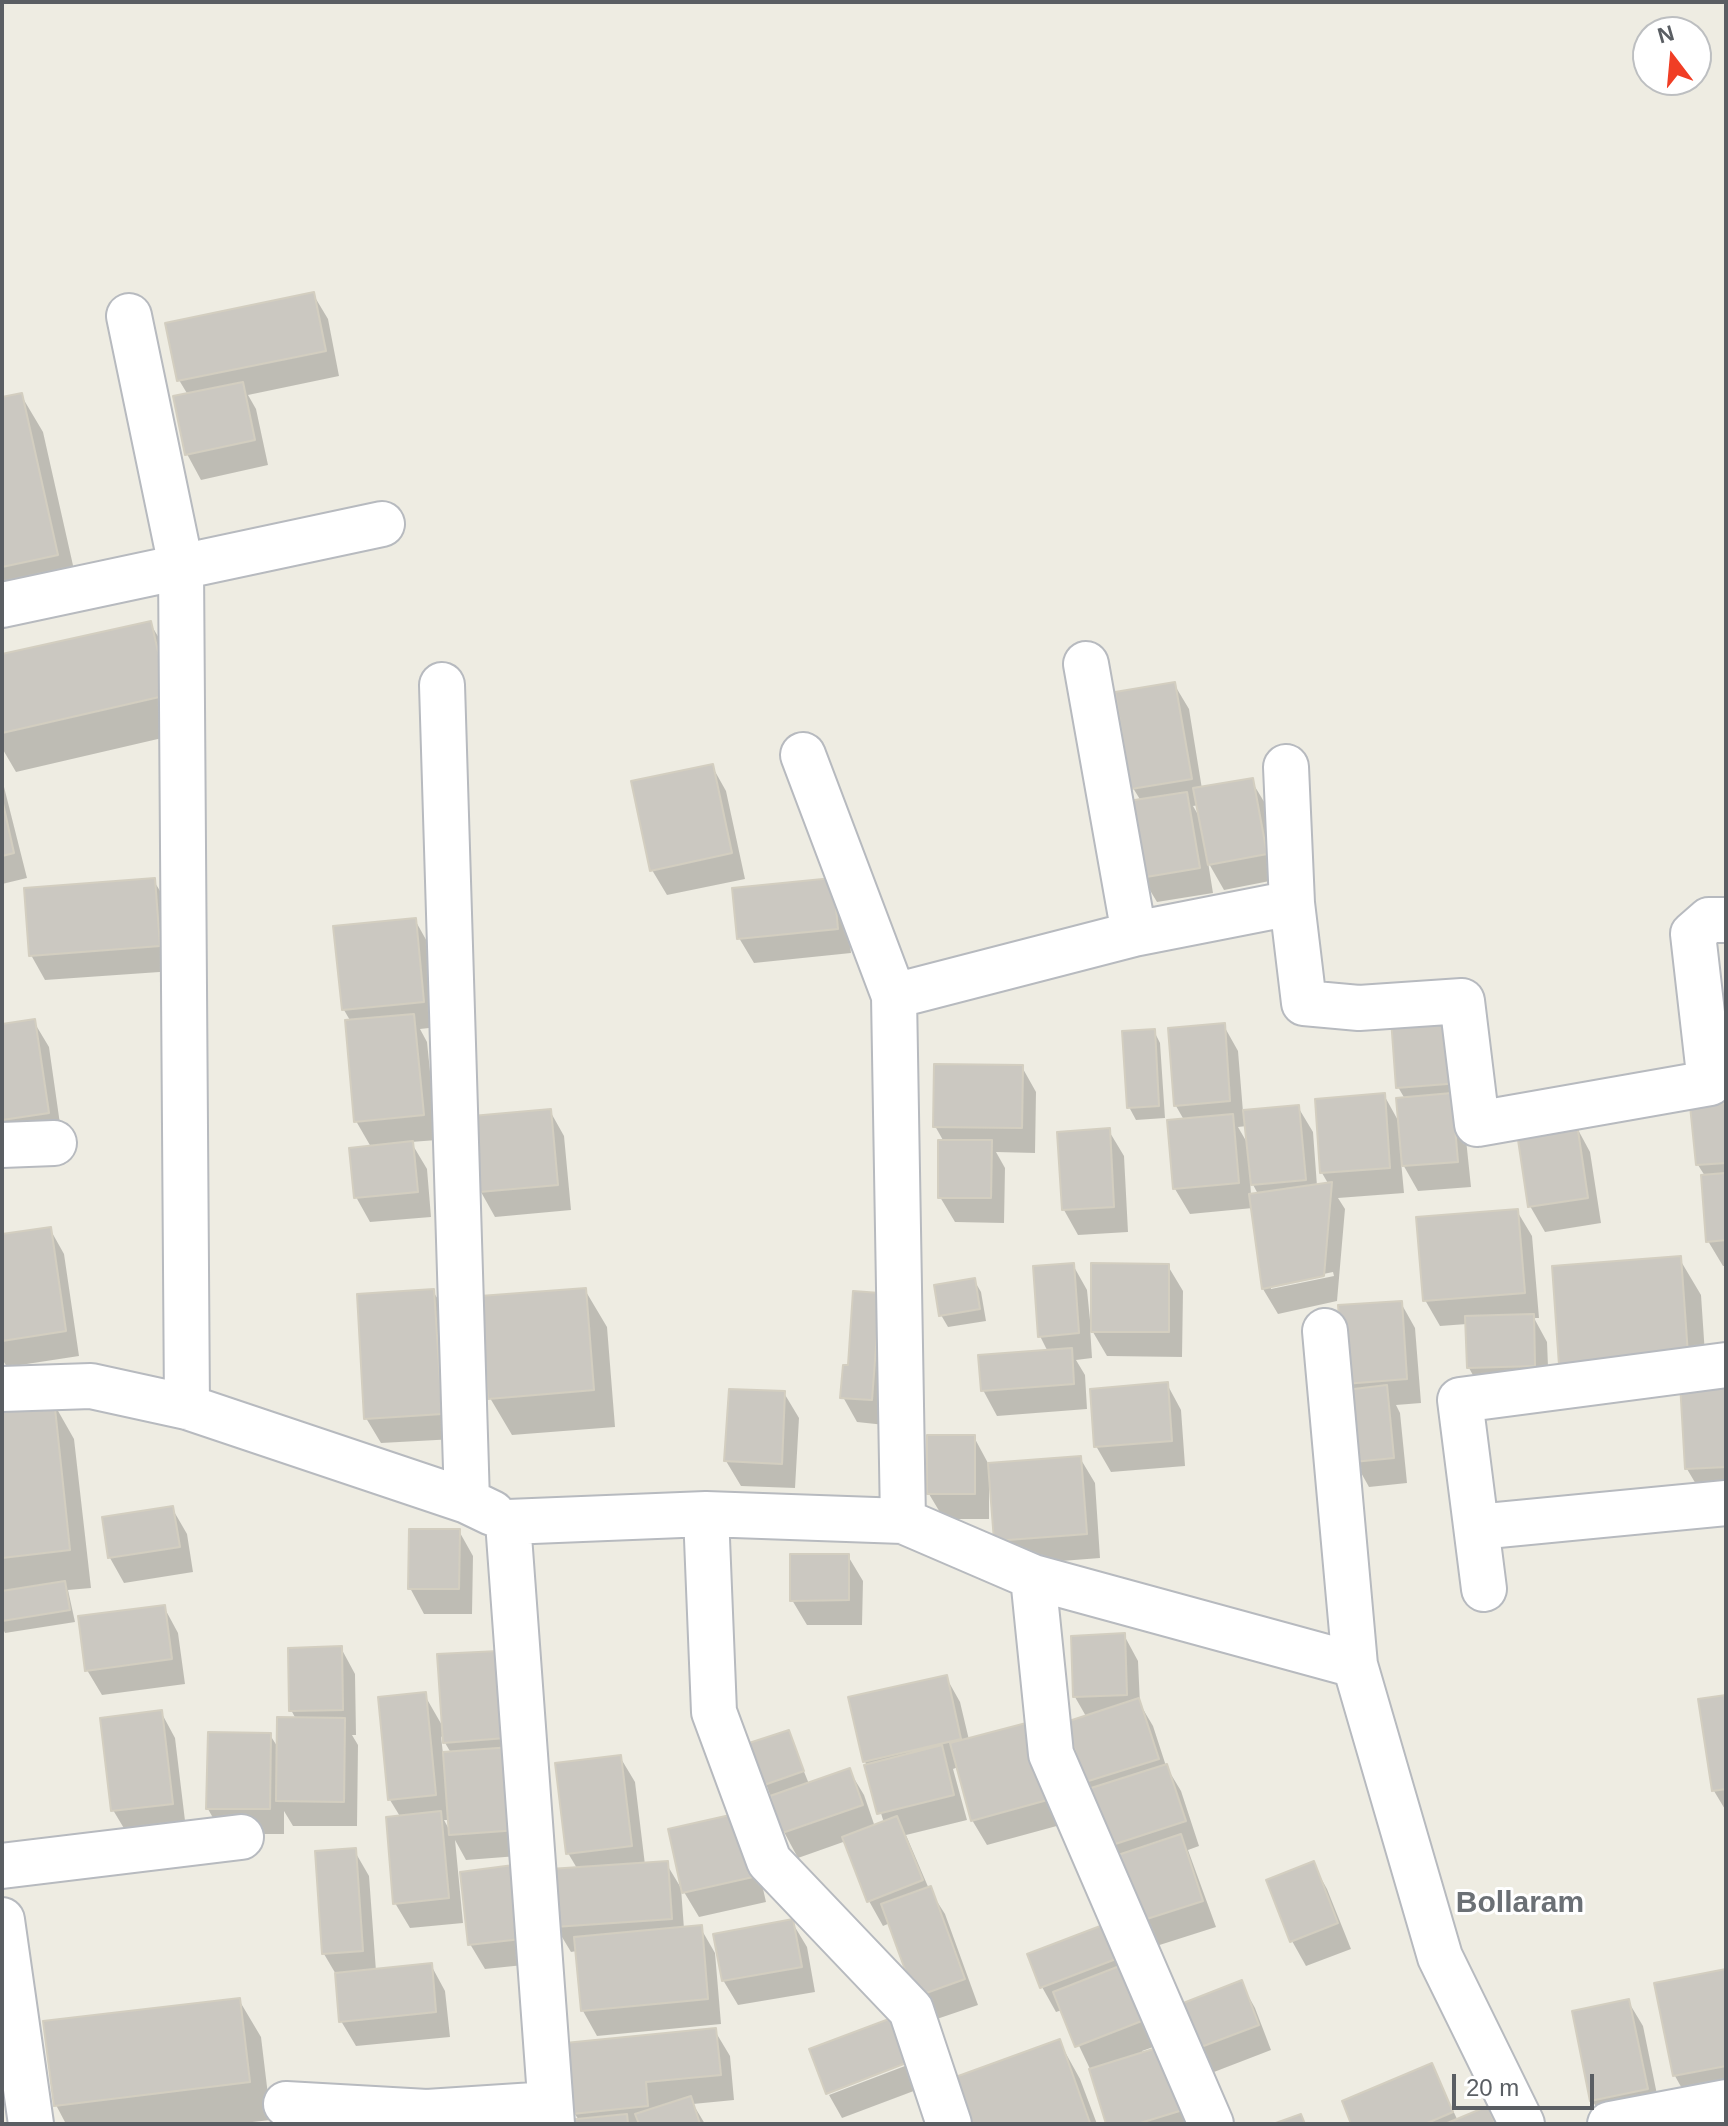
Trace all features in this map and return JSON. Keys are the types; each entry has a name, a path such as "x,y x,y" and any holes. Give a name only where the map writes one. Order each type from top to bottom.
{"street":[{"path":"129,316 181,566 187,1407"},
{"path":"2,605 382,524"},
{"path":"1086,664 1134,934"},
{"path":"442,685 467,1501"},
{"path":"803,755 894,996 903,1521"},
{"path":"1286,767 1292,903 1304,1003 1359,1008 1462,1001 1477,1124 1710,1083 1693,934 1709,920 1726,920"},
{"path":"894,996 1134,934 1292,903"},
{"path":"2,1145 54,1143"},
{"path":"1325,1331 1355,1665 1440,1957 1522,2124"},
{"path":"1484,1589 1460,1400 1726,1365"},
{"path":"2,1389 91,1386 187,1407 467,1501 508,1522 706,1514 903,1521 1033,1577 1355,1665"},
{"path":"1477,1527 1726,1503"},
{"path":"706,1514 714,1712 769,1861 911,2010 949,2124"},
{"path":"286,2104 427,2112 551,2114 508,1522"},
{"path":"1033,1577 1051,1754 1211,2124"},
{"path":"2,1866 241,1837"},
{"path":"2,1920 31,2124"},
{"path":"1610,2124 1726,2102"}],"building":[{"path":"314,292 326,351 177,381 165,323"},
{"path":"243,382 255,440 185,455 173,396"},
{"path":"22,393 58,555 2,567 2,397"},
{"path":"151,621 168,695 2,733 2,654"},
{"path":"1175,682 1192,779 1131,789 1115,692"},
{"path":"713,764 732,853 650,871 631,781"},
{"path":"1253,778 1267,854 1208,865 1193,788"},
{"path":"1187,792 1200,868 1140,878 1128,801"},
{"path":"2,799 14,853 2,856"},
{"path":"155,878 160,946 29,956 24,888"},
{"path":"833,878 838,929 737,939 732,888"},
{"path":"416,918 424,1002 342,1010 333,926"},
{"path":"1455,1013 1460,1083 1396,1088 1391,1019"},
{"path":"414,1014 424,1115 354,1122 345,1020"},
{"path":"35,1019 49,1113 2,1120 2,1024"},
{"path":"1225,1023 1230,1101 1174,1106 1168,1028"},
{"path":"1155,1029 1159,1106 1127,1108 1122,1031"},
{"path":"934,1064 1023,1065 1022,1128 933,1127"},
{"path":"1385,1093 1390,1168 1320,1173 1315,1099"},
{"path":"1452,1093 1458,1162 1402,1166 1396,1098"},
{"path":"1726,1103 1726,1163 1696,1165 1690,1106"},
{"path":"1299,1105 1306,1180 1251,1185 1243,1110"},
{"path":"551,1109 558,1185 479,1192 472,1116"},
{"path":"1233,1114 1239,1183 1173,1189 1167,1120"},
{"path":"1577,1124 1588,1198 1528,1207 1517,1133"},
{"path":"1110,1128 1114,1207 1062,1210 1057,1132"},
{"path":"938,1140 992,1140 991,1198 938,1198"},
{"path":"413,1141 418,1192 354,1198 349,1148"},
{"path":"1726,1173 1726,1240 1706,1242 1701,1175"},
{"path":"1332,1182 1324,1276 1262,1289 1249,1194"},
{"path":"1518,1209 1525,1293 1423,1301 1416,1217"},
{"path":"51,1227 66,1331 2,1341 2,1234"},
{"path":"1681,1256 1688,1355 1559,1365 1552,1266"},
{"path":"1074,1263 1079,1333 1038,1337 1033,1266"},
{"path":"1091,1263 1169,1264 1169,1332 1091,1332"},
{"path":"975,1278 980,1309 939,1316 934,1285"},
{"path":"586,1288 594,1390 488,1399 480,1296"},
{"path":"434,1289 442,1414 364,1419 357,1294"},
{"path":"853,1291 880,1293 872,1400 840,1398 843,1365 848,1365"},
{"path":"1402,1301 1407,1379 1344,1384 1338,1305"},
{"path":"1534,1314 1535,1366 1467,1368 1465,1316"},
{"path":"1072,1348 1074,1384 981,1391 978,1355"},
{"path":"1726,1380 1726,1467 1685,1469 1680,1383"},
{"path":"1168,1382 1172,1441 1094,1447 1090,1389"},
{"path":"1387,1385 1394,1458 1353,1462 1346,1390"},
{"path":"729,1389 785,1391 782,1464 724,1461"},
{"path":"54,1399 70,1550 2,1558 2,1406"},
{"path":"927,1435 975,1435 975,1494 927,1494"},
{"path":"1081,1456 1087,1534 994,1541 988,1463"},
{"path":"173,1506 180,1547 108,1558 102,1517"},
{"path":"409,1529 460,1529 459,1589 408,1589"},
{"path":"790,1554 849,1554 849,1600 790,1601"},
{"path":"65,1581 70,1610 2,1621 2,1591"},
{"path":"165,1605 172,1659 85,1671 78,1616"},
{"path":"1125,1633 1127,1695 1073,1697 1071,1636"},
{"path":"342,1646 343,1710 289,1711 288,1648"},
{"path":"499,1651 505,1738 443,1743 437,1654"},
{"path":"947,1675 961,1739 863,1762 848,1697"},
{"path":"426,1692 436,1795 388,1800 378,1697"},
{"path":"1726,1695 1726,1789 1712,1791 1698,1699"},
{"path":"1139,1698 1159,1759 1085,1782 1066,1722"},
{"path":"162,1710 173,1804 111,1811 100,1718"},
{"path":"277,1717 345,1718 344,1802 276,1801"},
{"path":"1030,1722 1051,1799 971,1821 950,1743"},
{"path":"789,1730 804,1771 764,1785 749,1743"},
{"path":"208,1732 271,1733 270,1809 206,1809"},
{"path":"942,1745 954,1795 877,1814 864,1765"},
{"path":"512,1747 518,1830 449,1835 443,1752"},
{"path":"621,1755 632,1846 566,1854 555,1763"},
{"path":"1167,1764 1186,1821 1106,1847 1088,1789"},
{"path":"850,1768 863,1805 782,1833 770,1796"},
{"path":"441,1811 449,1898 393,1904 386,1817"},
{"path":"739,1813 753,1877 682,1893 668,1829"},
{"path":"897,1816 923,1880 867,1902 842,1837"},
{"path":"1181,1834 1203,1901 1131,1924 1109,1858"},
{"path":"356,1848 363,1951 322,1954 315,1851"},
{"path":"668,1861 672,1919 554,1927 550,1869"},
{"path":"1314,1861 1338,1923 1290,1942 1266,1880"},
{"path":"521,1864 530,1938 468,1945 460,1872"},
{"path":"931,1886 965,1979 915,1997 881,1904"},
{"path":"793,1919 802,1967 722,1981 713,1934"},
{"path":"1116,1920 1129,1954 1040,1988 1027,1954"},
{"path":"702,1925 708,1999 581,2011 574,1937"},
{"path":"1135,1960 1157,2015 1075,2047 1053,1992"},
{"path":"432,1963 436,2012 339,2022 335,1973"},
{"path":"1726,1969 1726,2066 1673,2076 1654,1983"},
{"path":"1242,1980 1259,2025 1185,2053 1168,2009"},
{"path":"240,1998 250,2082 54,2106 43,2021"},
{"path":"1629,1999 1648,2089 1590,2101 1572,2011"},
{"path":"897,2016 914,2060 826,2094 809,2049"},
{"path":"716,2028 721,2075 646,2082 648,2106 572,2114 565,2043"},
{"path":"1060,2039 1090,2123 966,2124 950,2079"},
{"path":"1166,2045 1186,2109 1137,2124 1106,2124 1089,2069"},
{"path":"1432,2063 1453,2112 1425,2124 1351,2124 1342,2101"},
{"path":"691,2096 700,2124 639,2124 635,2114"},
{"path":"1488,2106 1495,2124 1445,2124"},
{"path":"627,2114 628,2124 567,2124 567,2120"},
{"path":"1301,2114 1305,2124 1273,2124"}],"district":[{"name":"Bollaram","path":"1520,1904"}]}
